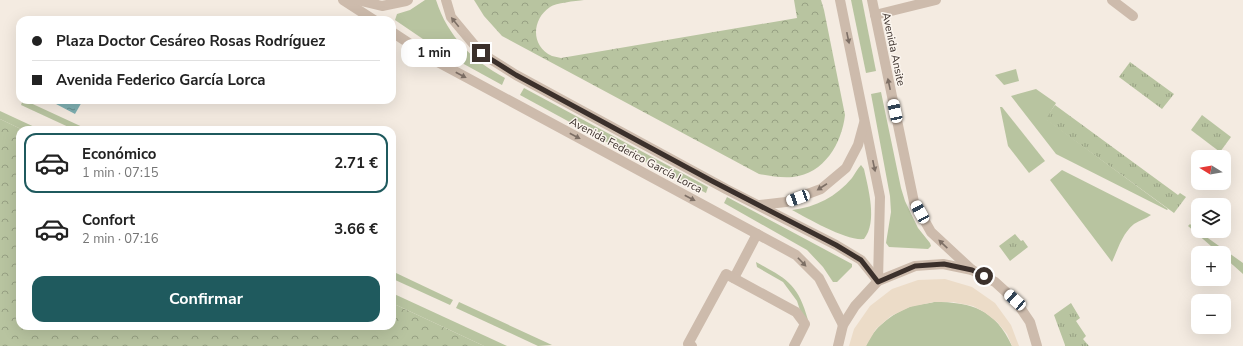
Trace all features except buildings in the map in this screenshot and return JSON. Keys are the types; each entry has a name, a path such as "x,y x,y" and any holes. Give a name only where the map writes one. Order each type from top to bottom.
{"street":[{"path":"343,0 368,16"},
{"path":"357,0 382,6 408,0"},
{"name":"Avenida Federico García Lorca","path":"446,0 451,17 481,53 516,75 861,260 878,282"},
{"path":"840,0 880,197 878,282"},
{"name":"Avenida Ansite","path":"872,0 914,202 931,232 972,270"},
{"path":"875,15 936,0"},
{"path":"1112,0 1133,16"},
{"name":"Avenida Federico García Lorca","path":"396,35 436,61 796,255 819,278 843,325"},
{"path":"760,205 786,202 821,189 846,168 858,145 864,122"},
{"path":"734,278 757,234"},
{"path":"838,346 843,325 855,306 878,282 915,266 944,264 972,270 995,282 1015,300 1030,322 1037,346"},
{"path":"692,346 688,344 726,274 796,312 805,324 794,346"}],"green space":[{"path":"425,0 436,0 447,25 454,36 472,55 505,78 502,85 442,52 396,21 397,14 410,10"},
{"path":"474,0 584,0 566,2 550,7 544,12 537,25 537,39 540,46 545,52 552,56 561,58 797,18 794,0 821,0 845,115 840,136 830,155 814,170 804,175 793,177 776,177 759,174 502,36 484,16"},
{"path":"851,0 862,0 876,71 866,73"},
{"path":"1130,62 1174,94 1162,109 1119,77"},
{"path":"1016,69 1019,81 1004,85 995,75"},
{"path":"524,88 708,187 706,193 610,144 520,95"},
{"path":"1036,89 1056,103 1046,119 1168,209 1167,210 1056,154 1011,96"},
{"path":"881,92 901,188 905,201 918,228 930,243 931,246 928,249 889,247 886,243 891,212 890,196 871,94"},
{"path":"33,104 80,126 66,126 21,105"},
{"path":"1055,105 1178,195 1180,193 1186,197 1174,213 1045,119"},
{"path":"1000,107 1002,107 1045,161 1029,173 1008,146"},
{"path":"0,111 32,126 16,127 0,119"},
{"path":"1202,115 1231,137 1221,150 1217,150 1191,130"},
{"path":"0,119 16,127 16,330 396,330 396,305 484,346 0,346"},
{"path":"861,165 864,169 871,205 870,224 864,239 856,239 838,233 792,210 817,204 832,196 846,185"},
{"path":"1062,170 1151,215 1134,224 1126,232 1112,262 1050,180"},
{"path":"727,197 852,264 852,267 837,282 833,282 823,267 807,250 724,203"},
{"path":"1015,234 1021,241 1023,240 1028,247 1010,261 999,246"},
{"path":"1202,238 1208,238 1219,246 1211,246"},
{"path":"1231,254 1243,263 1243,274 1231,263"},
{"path":"756,262 776,273 790,284 800,298 808,320 803,319 797,301 783,282 757,267"},
{"path":"396,273 453,300 450,305 396,280"},
{"path":"396,295 507,346 484,346 396,305"},
{"path":"459,302 552,345 538,346 456,308"},
{"path":"934,302 960,304 981,310 998,324 1012,346 866,346 873,333 884,322 896,314 912,306"},
{"path":"1071,303 1080,318 1076,321 1086,336 1083,339 1089,346 1065,346 1054,315"}],"shaded area":[{"path":"945,279 972,287 995,303 1011,325 1019,346 1012,346 1007,334 997,322 973,306 953,302 934,302 910,307 891,316 876,329 866,346 849,346 854,329 870,306 892,289 918,280"}],"water":[{"path":"56,104 81,104 75,114"}],"route":[{"path":"481,53 516,75 726,189 836,245 861,260 878,282 915,266 944,264 972,270 984,276"}]}
